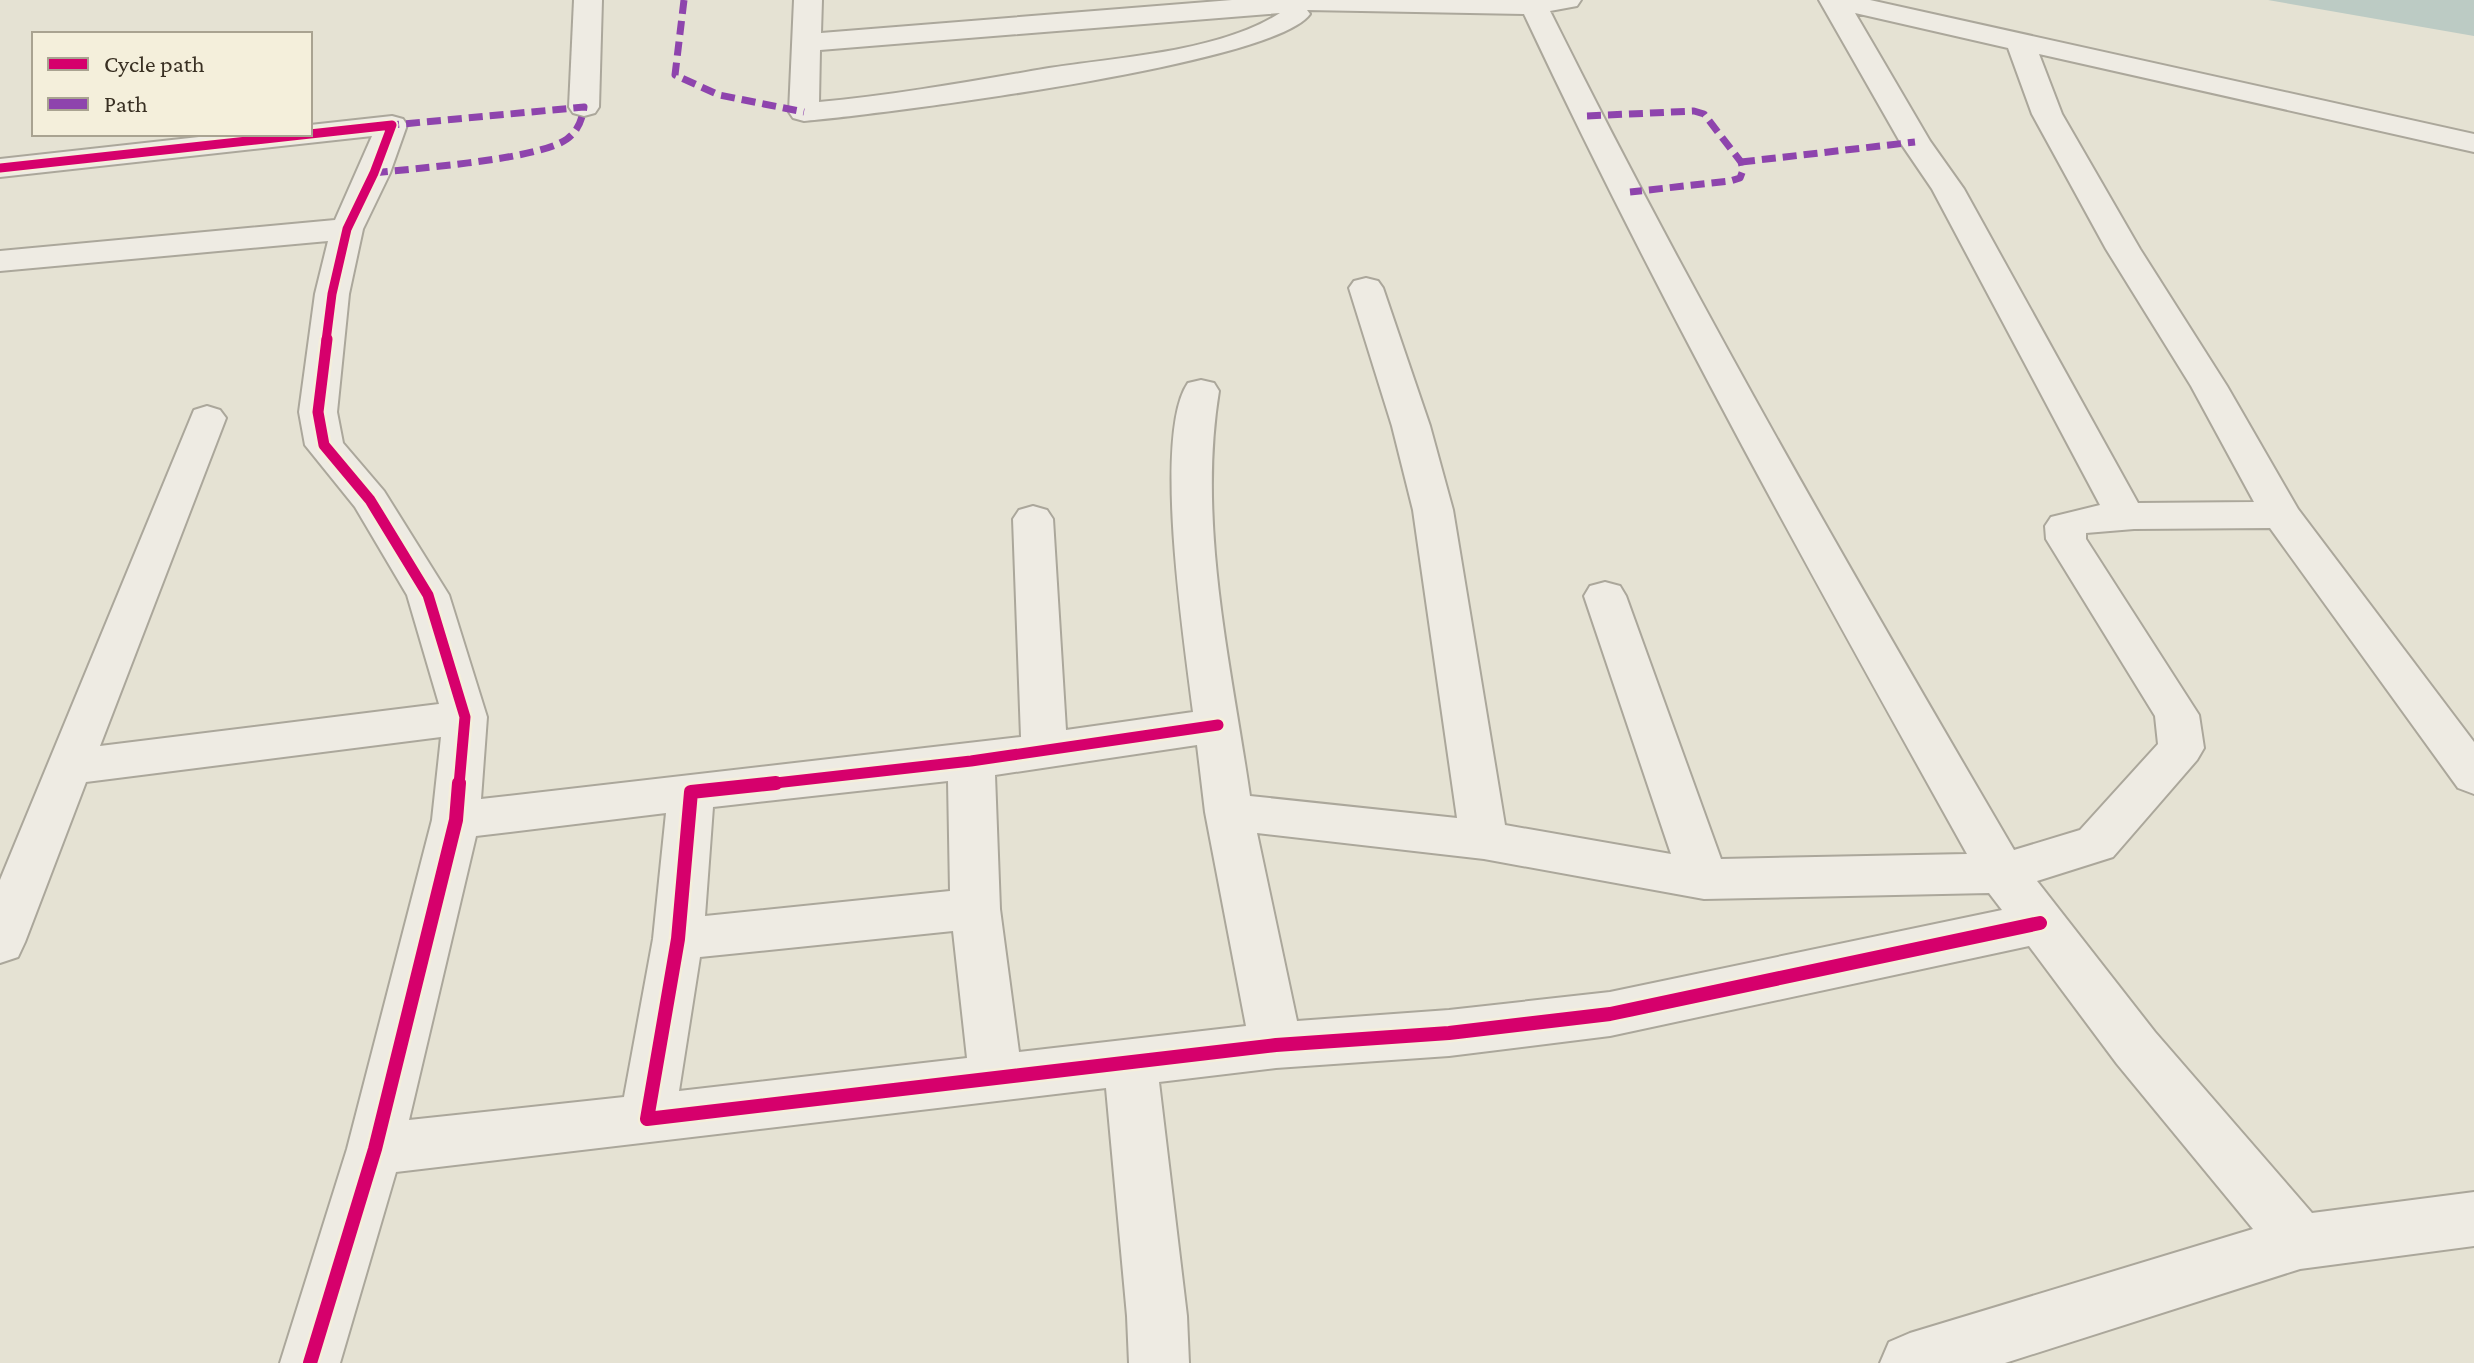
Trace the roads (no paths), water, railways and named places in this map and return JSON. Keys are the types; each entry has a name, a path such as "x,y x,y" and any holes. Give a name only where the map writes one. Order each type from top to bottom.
{"street":[{"path":"584,107 588,0"},
{"path":"808,0 804,112 965,93 1176,56 1252,36 1288,22 1308,1"},
{"path":"806,43 1308,1 1534,6 1567,0"},
{"path":"1834,0 2471,145"},
{"path":"1834,0 1915,142 1948,189 2126,517"},
{"path":"1534,6 1587,116 1841,590 2002,873 2136,1048 2300,1242"},
{"path":"2021,42 2047,114 2123,249 2209,386 2281,515 2474,776"},
{"path":"310,1363 375,1149 456,820 465,717 428,595 370,500 324,445 318,412 332,294 347,229 374,173 392,125 312,134"},
{"path":"0,168 292,136"},
{"path":"0,261 347,229"},
{"path":"1366,288 1411,426 1433,510 1484,840"},
{"path":"1201,391 1193,435 1196,567 1229,812 1276,1045"},
{"path":"0,942 207,418"},
{"path":"1229,812 1484,840 1704,879 2002,873 2096,844 2181,748 2177,715 2066,539 2065,526 2074,521 2126,517 2281,515"},
{"path":"1033,519 1044,749"},
{"path":"1605,596 1704,879"},
{"path":"69,767 465,717"},
{"path":"456,820 971,761 1218,725"},
{"path":"971,761 975,909 996,1076"},
{"path":"647,1119 678,939 691,792"},
{"path":"678,939 975,909"},
{"path":"375,1149 1276,1045 1449,1033 1610,1014 2040,923"},
{"path":"1130,1064 1157,1316 1159,1363"},
{"path":"1926,1361 2300,1242 2474,1219"}]}
